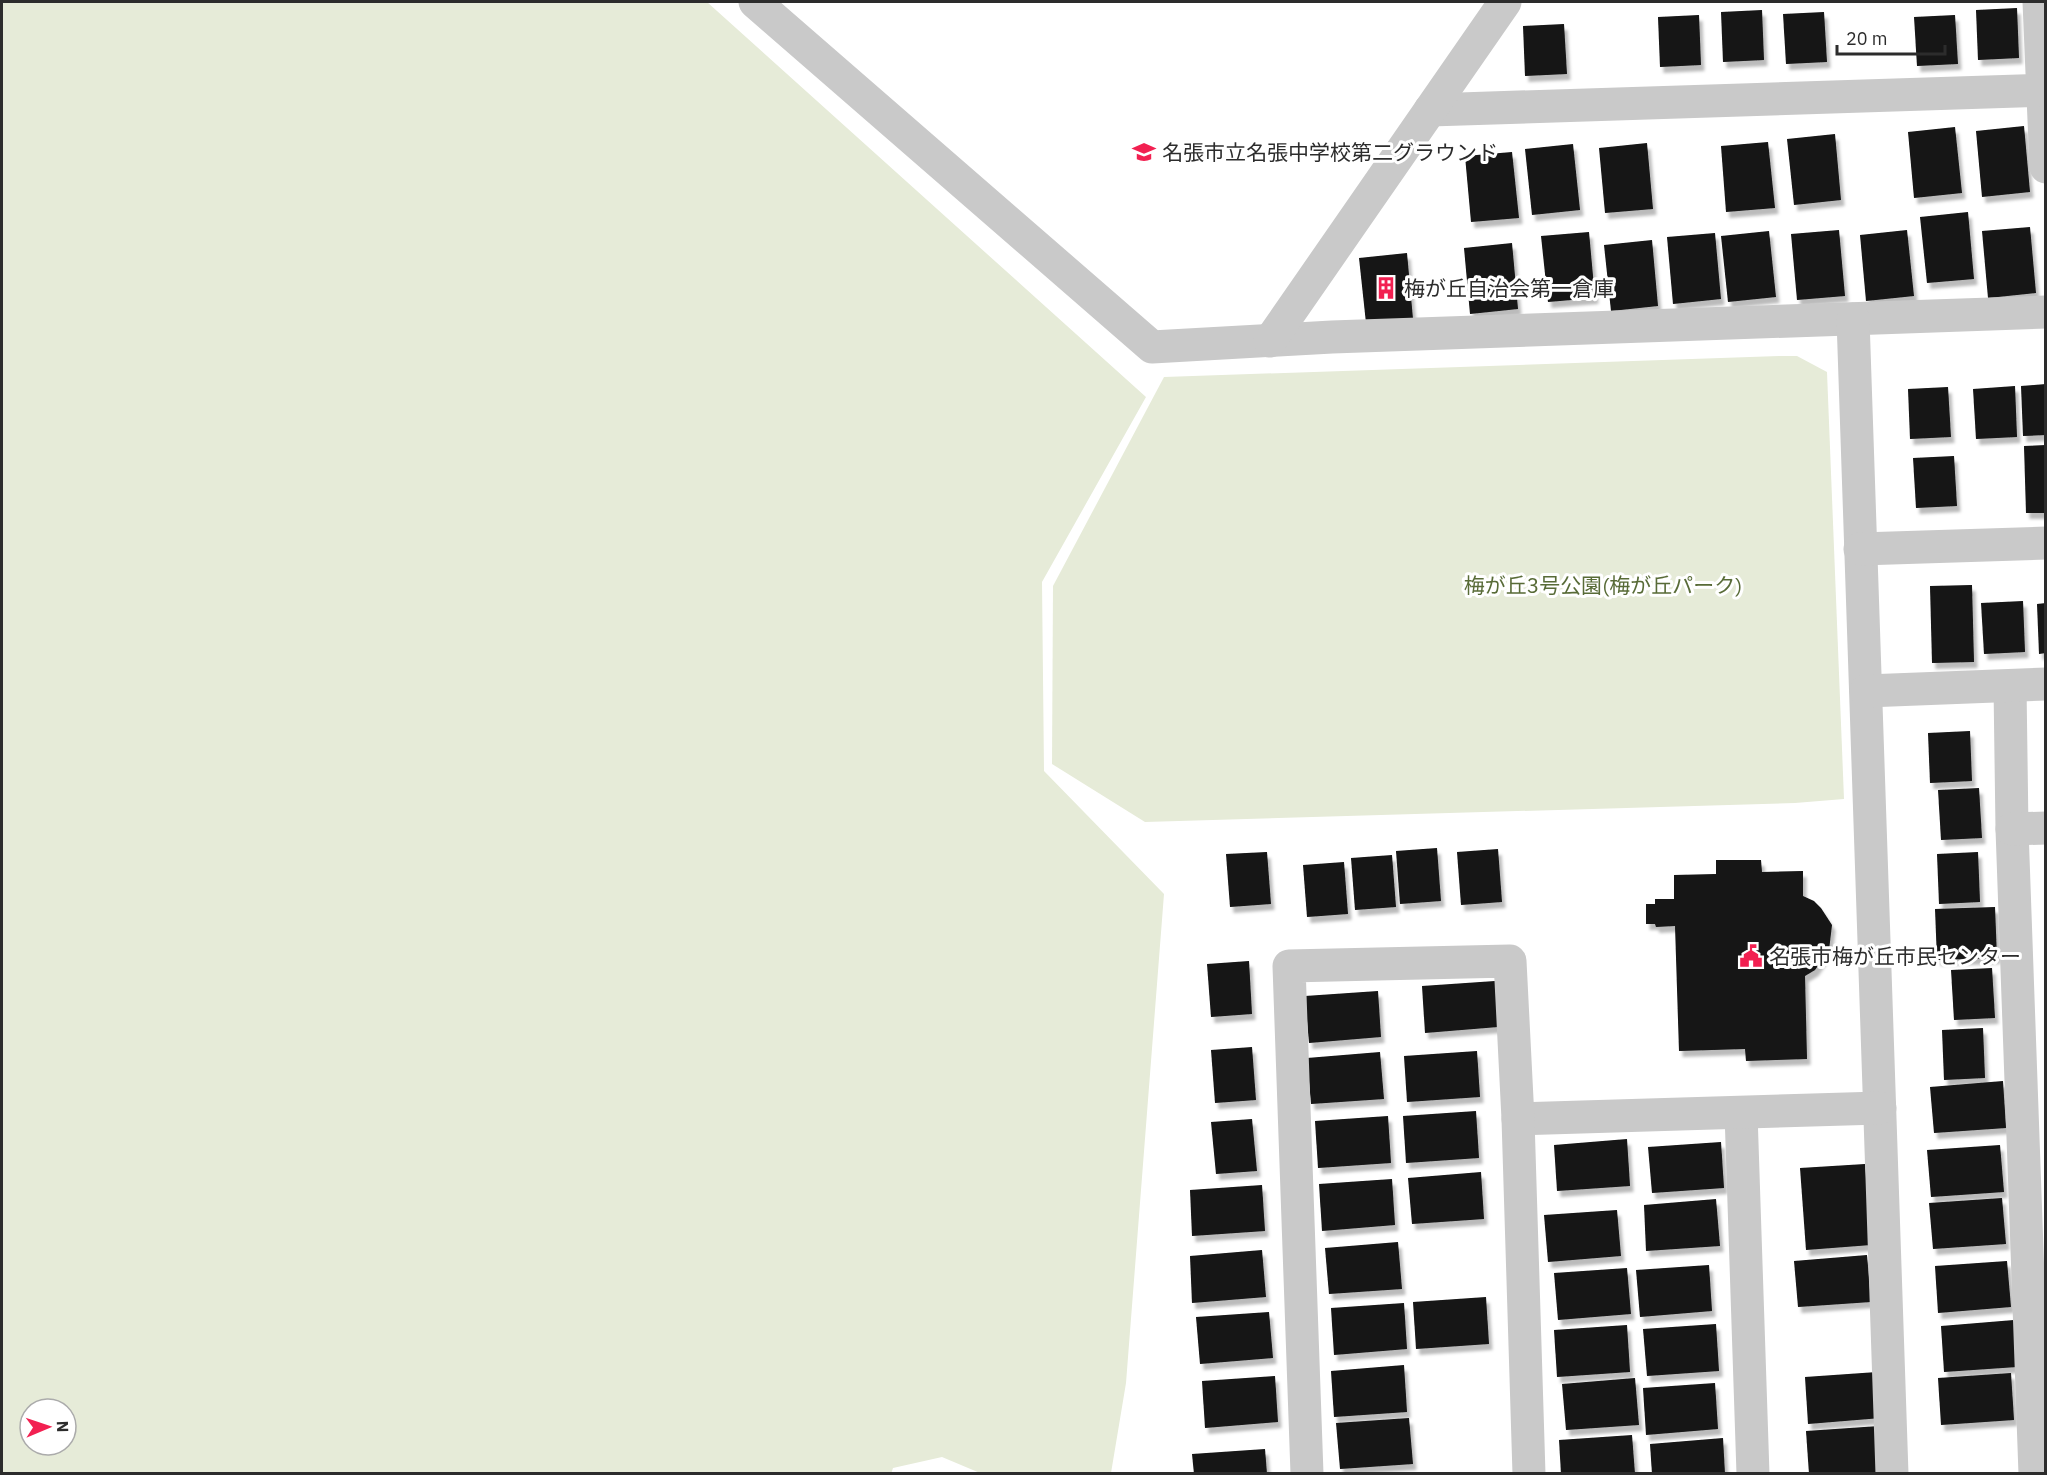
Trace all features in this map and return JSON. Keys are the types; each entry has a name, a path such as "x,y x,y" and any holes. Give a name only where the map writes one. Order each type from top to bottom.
{"street":[{"path":"755,2 1152,347 1332,337 2046,312"},
{"path":"1270,341 1504,2"},
{"path":"2039,2 2046,167"},
{"path":"1430,110 2044,90"},
{"path":"1853,319 1892,1473"},
{"path":"1860,549 2046,543"},
{"path":"1866,691 2046,684"},
{"path":"2010,686 2012,829 2033,1054 2037,1279 2035,1473"},
{"path":"2012,829 2046,828"},
{"path":"1307,1473 1288,966 1510,961 1518,1119 1528,1473"},
{"path":"1518,1119 1880,1108"},
{"path":"1741,1113 1753,1473"}],"green space":[{"path":"2,2 707,2 1146,397 1042,582 1044,771 1164,894 1126,1383 1111,1473 980,1473 942,1457 893,1468 891,1474 2,1473"},
{"name":"梅が丘3号公園(梅が丘パーク)","path":"1797,356 1827,372 1844,799 1795,803 1145,822 1052,764 1053,586 1164,377"}],"building":[{"path":"2017,8 2019,58 1978,60 1976,10"},
{"path":"1762,10 1764,60 1723,62 1721,12"},
{"path":"1824,12 1827,62 1786,64 1783,14"},
{"path":"1699,15 1701,65 1660,67 1658,17"},
{"path":"1955,15 1958,64 1917,66 1914,17"},
{"path":"1564,24 1567,74 1525,76 1523,26"},
{"path":"2024,126 2030,192 1982,197 1976,131"},
{"path":"1955,127 1962,193 1914,198 1908,132"},
{"path":"1835,134 1841,200 1794,205 1787,139"},
{"path":"1768,142 1775,208 1726,212 1721,146"},
{"path":"1647,143 1653,209 1605,213 1599,148"},
{"path":"1573,144 1580,210 1532,215 1525,149"},
{"path":"1512,152 1519,218 1471,222 1465,156"},
{"path":"1968,212 1974,279 1927,283 1920,217"},
{"path":"2030,227 2036,293 1988,298 1982,231"},
{"path":"1839,230 1845,296 1797,300 1791,234"},
{"path":"1907,230 1914,296 1866,301 1860,235"},
{"path":"1769,231 1776,297 1728,302 1721,236"},
{"path":"1589,232 1595,298 1548,302 1541,236"},
{"path":"1715,233 1721,299 1673,304 1667,237"},
{"path":"1652,240 1658,306 1611,311 1604,245"},
{"path":"1512,243 1518,309 1470,314 1464,248"},
{"name":"梅が丘自治会第一倉庫","path":"1407,253 1413,319 1366,323 1359,258"},
{"path":"2046,384 2046,435 2023,436 2021,386"},
{"path":"2015,386 2017,437 1976,439 1973,389"},
{"path":"1948,387 1951,437 1910,439 1908,389"},
{"path":"2046,445 2046,513 2026,513 2024,446"},
{"path":"1954,456 1957,506 1916,508 1913,458"},
{"path":"1972,585 1974,662 1932,663 1930,586"},
{"path":"2023,601 2025,652 1984,654 1981,603"},
{"path":"2046,603 2046,653 2039,654 2037,604"},
{"path":"1970,731 1972,781 1930,783 1928,733"},
{"path":"1979,788 1982,838 1941,840 1938,790"},
{"path":"1437,848 1441,901 1400,904 1396,851"},
{"path":"1498,849 1502,902 1461,905 1457,852"},
{"path":"1267,852 1271,904 1230,907 1226,854"},
{"path":"1978,852 1980,902 1939,904 1937,854"},
{"path":"1392,855 1396,907 1355,910 1351,858"},
{"name":"名張市梅が丘市民センター","path":"1716,860 1761,860 1762,872 1803,871 1803,896 1814,901 1821,908 1832,925 1829,950 1815,970 1805,976 1807,1059 1746,1061 1745,1049 1679,1051 1675,926 1656,927 1655,924 1646,924 1646,904 1655,904 1655,899 1674,899 1674,875 1716,874"},
{"path":"1344,862 1348,914 1307,917 1303,865"},
{"path":"1995,907 1997,958 1937,960 1935,909"},
{"path":"1249,961 1252,1014 1211,1017 1207,964"},
{"path":"1992,968 1995,1018 1954,1020 1951,970"},
{"path":"1495,981 1498,1027 1425,1033 1422,986"},
{"path":"1378,991 1381,1037 1309,1043 1305,996"},
{"path":"1983,1028 1985,1078 1944,1080 1942,1030"},
{"path":"1252,1047 1256,1100 1215,1103 1211,1050"},
{"path":"1477,1051 1480,1097 1407,1102 1404,1056"},
{"path":"1380,1052 1384,1099 1311,1104 1307,1058"},
{"path":"2003,1081 2006,1128 1934,1133 1930,1087"},
{"path":"1476,1111 1479,1158 1406,1163 1403,1116"},
{"path":"1388,1116 1391,1163 1318,1168 1315,1121"},
{"path":"1252,1119 1257,1171 1216,1174 1211,1122"},
{"path":"1627,1139 1630,1186 1557,1191 1554,1145"},
{"path":"1721,1142 1724,1188 1652,1193 1648,1147"},
{"path":"2000,1145 2004,1192 1931,1197 1927,1150"},
{"path":"1865,1164 1871,1245 1806,1250 1800,1168"},
{"path":"1481,1172 1484,1219 1412,1224 1408,1178"},
{"path":"1392,1179 1395,1225 1322,1231 1319,1184"},
{"path":"1262,1185 1265,1231 1192,1236 1190,1190"},
{"path":"2002,1198 2006,1244 1933,1249 1929,1203"},
{"path":"1716,1199 1720,1246 1646,1251 1644,1205"},
{"path":"1617,1210 1621,1256 1548,1262 1544,1215"},
{"path":"1398,1242 1402,1289 1329,1294 1325,1248"},
{"path":"1262,1250 1266,1297 1192,1303 1190,1256"},
{"path":"1867,1255 1871,1302 1798,1307 1794,1261"},
{"path":"2007,1261 2011,1307 1938,1313 1935,1266"},
{"path":"1709,1265 1712,1311 1640,1317 1636,1270"},
{"path":"1627,1268 1631,1314 1558,1320 1554,1273"},
{"path":"1486,1297 1489,1344 1416,1349 1413,1302"},
{"path":"1404,1303 1407,1349 1334,1355 1331,1308"},
{"path":"1269,1312 1273,1358 1200,1364 1196,1317"},
{"path":"2014,1320 2017,1367 1944,1372 1941,1326"},
{"path":"1716,1324 1719,1371 1647,1376 1643,1329"},
{"path":"1627,1325 1630,1372 1557,1377 1554,1330"},
{"path":"1404,1365 1407,1412 1334,1417 1331,1371"},
{"path":"1877,1372 1881,1418 1808,1424 1805,1377"},
{"path":"2011,1373 2014,1420 1941,1425 1938,1378"},
{"path":"1275,1376 1278,1422 1205,1428 1202,1381"},
{"path":"1635,1378 1639,1425 1566,1430 1562,1384"},
{"path":"1715,1383 1718,1429 1646,1435 1643,1388"},
{"path":"1409,1418 1413,1464 1340,1469 1336,1423"},
{"path":"1879,1426 1882,1472 1809,1474 1806,1431"},
{"path":"1632,1435 1635,1474 1561,1474 1559,1440"},
{"path":"1723,1438 1725,1474 1652,1474 1650,1444"},
{"path":"1265,1449 1267,1474 1194,1474 1192,1454"}],"place":[{"name":"名張市立名張中学校第二グラウンド","path":"1144,152"},
{"name":"梅が丘自治会第一倉庫","path":"1386,288"},
{"name":"名張市梅が丘市民センター","path":"1751,956"}]}
